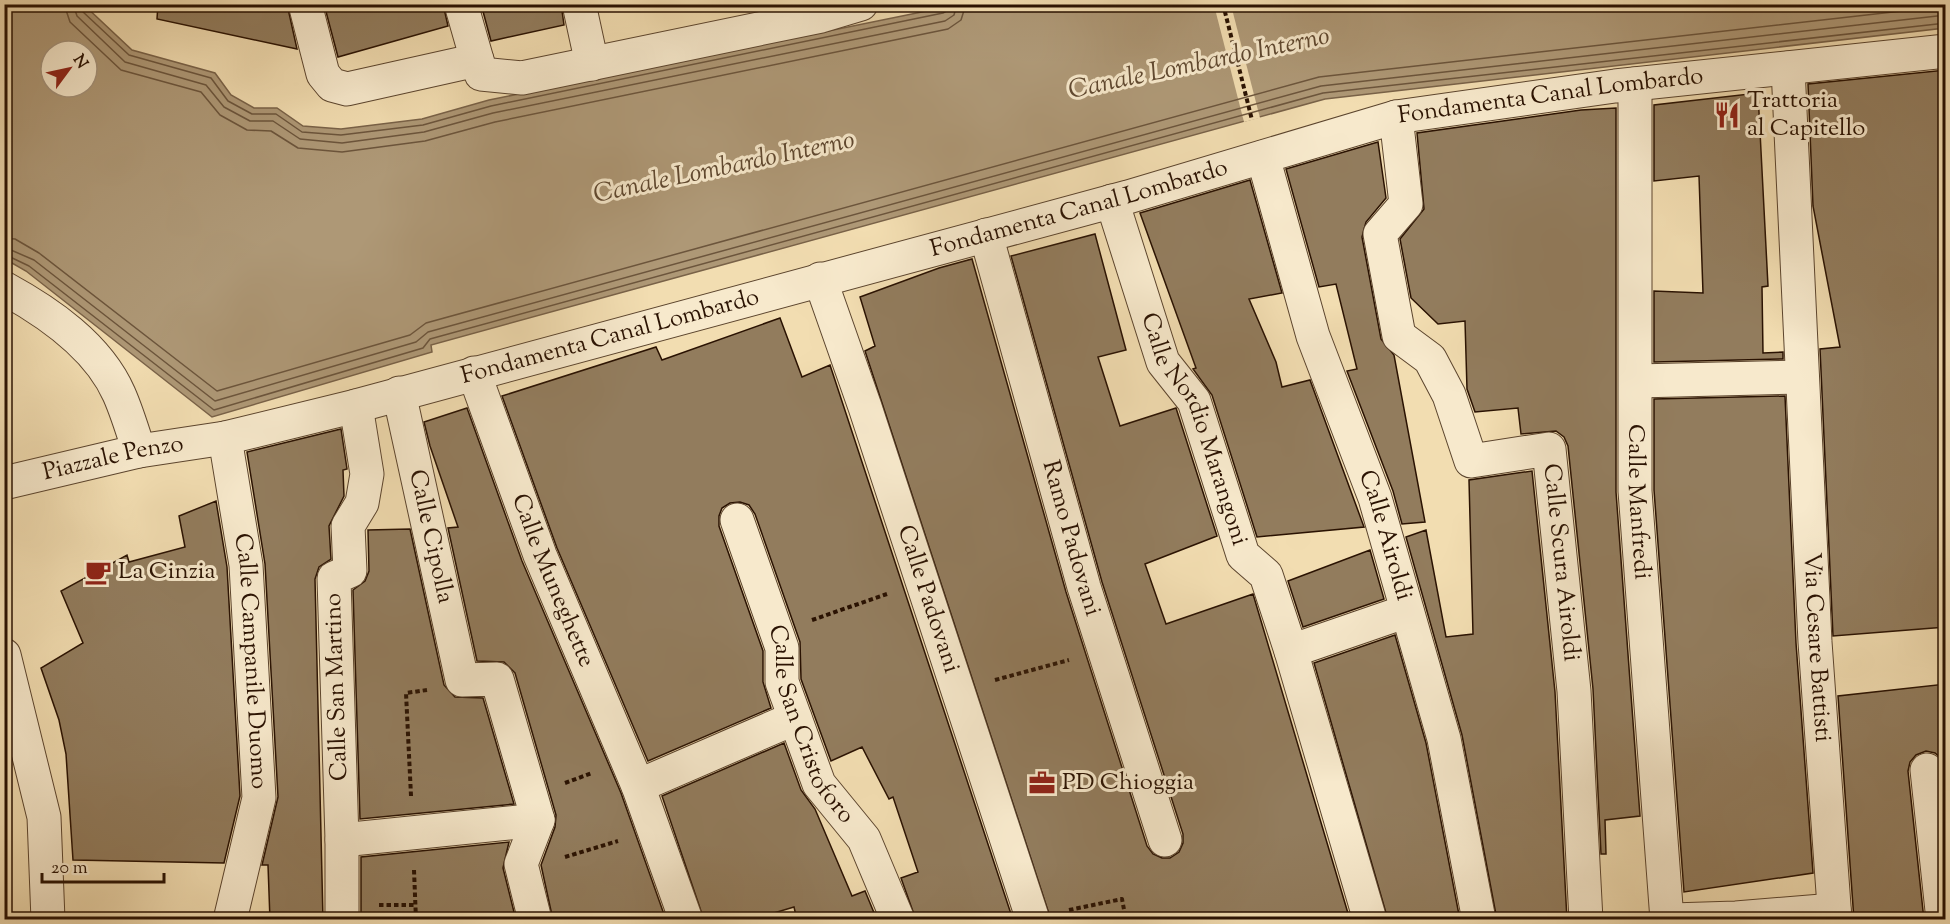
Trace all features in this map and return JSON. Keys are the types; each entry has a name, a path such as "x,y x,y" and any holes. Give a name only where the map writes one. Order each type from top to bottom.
{"street":[{"path":"305,4 324,74 332,85 347,89 477,60"},
{"path":"460,4 481,74 522,78 592,64 820,10 861,4"},
{"path":"579,4 592,64"},
{"name":"Fondamenta Canal Lombardo","path":"225,438 356,406 1112,201 1396,117 1635,84 1946,51"},
{"name":"Via Cesare Battisti","path":"1788,68 1815,642 1835,915"},
{"name":"Calle Manfredi","path":"1635,84 1635,491 1667,920"},
{"name":"Calle Scura Airoldi","path":"1396,117 1406,204 1380,234 1399,336 1430,359 1449,395 1471,461 1549,449 1574,691 1586,920"},
{"name":"Calle Airoldi","path":"1263,157 1313,336 1375,498 1444,740 1479,920"},
{"name":"Calle Nordio Marangoni","path":"1112,201 1163,362 1194,401 1243,555 1266,575 1291,651 1370,920"},
{"name":"Ramo Padovani","path":"986,234 1084,587 1164,840"},
{"name":"Calle Padovani","path":"820,279 1033,918"},
{"path":"4,288 36,306 94,356 118,392 139,451"},
{"name":"Calle Muneghette","path":"474,373 540,555 632,773 686,920"},
{"path":"1636,381 1802,377"},
{"name":"Calle Cipolla","path":"399,393 462,680"},
{"name":"Calle San Martino","path":"342,920 342,840 334,578 350,571 348,526 362,503 367,474 356,406"},
{"name":"Piazzale Penzo","path":"4,483 139,451 225,438"},
{"name":"Calle Campanile Duomo","path":"225,438 246,565 260,798 230,920"},
{"name":"Calle San Cristoforo","path":"737,520 782,648 782,682 819,784 864,839 898,920"},
{"path":"1291,651 1407,610"},
{"path":"4,655 44,817 48,920"},
{"path":"462,680 497,679 534,808 521,864 535,920"},
{"path":"632,773 795,718"},
{"path":"1927,770 1943,920"},
{"path":"342,840 413,833 534,808"},
{"path":"1672,920 1835,915"}],"path":[{"path":"1223,4 1252,120"},
{"path":"777,633 922,581"},
{"path":"958,690 1104,651"},
{"path":"416,920 406,693 446,688 462,680"},
{"path":"534,808 632,773"},
{"path":"521,864 546,863 653,830"},
{"path":"1033,918 1122,899 1126,920"},
{"path":"777,920 786,917 788,920"}],"water":[{"name":"Canale Lombardo Interno","path":"5,5 84,5 132,50 215,73 231,95 254,108 277,108 303,126 341,129 422,119 489,100 956,5 1945,5 1945,28 1325,99 431,345 432,352 212,417 26,271 5,259"}],"pier":[{"path":"1214,5 1231,5 1260,118 1244,122"}],"building":[{"path":"158,4 287,4 297,49 157,19"},
{"path":"324,4 443,4 448,26 338,57"},
{"path":"481,4 561,4 564,25 491,41"},
{"path":"1946,70 1946,627 1833,636 1820,349 1840,347 1813,206 1808,84"},
{"path":"1758,93 1768,286 1762,287 1763,353 1783,352 1783,359 1654,362 1654,291 1703,293 1699,176 1654,181 1654,105"},
{"path":"1616,108 1616,492 1640,816 1605,820 1606,854 1601,854 1593,689 1568,446 1564,437 1556,431 1521,434 1518,408 1475,412 1467,389 1465,321 1438,324 1411,298 1400,239 1424,209 1417,133 1581,110"},
{"path":"1378,142 1386,198 1366,222 1362,237 1381,339 1394,355 1425,522 1402,524 1393,491 1347,371 1357,369 1336,284 1319,287 1286,169"},
{"path":"1250,180 1282,293 1249,299 1276,362 1282,387 1310,380 1364,527 1257,537 1212,395 1193,369 1196,368 1140,213"},
{"path":"1095,234 1126,350 1098,357 1120,426 1176,408 1217,536 1145,564 1166,624 1253,594 1350,920 1051,920 865,351 875,346 860,297 939,268 972,259 1066,592 1147,846 1153,854 1162,858 1170,858 1179,852 1183,843 1183,834 1102,582 1011,256"},
{"path":"780,318 802,377 830,365 1013,920 916,920 901,878 918,872 893,797 889,799 862,747 831,761 801,679 800,642 755,514 749,505 740,502 730,503 722,508 719,526 763,651 763,682 771,708 648,761 557,548 502,396 656,347 662,360"},
{"path":"1785,396 1796,643 1813,873 1684,892 1654,490 1654,399"},
{"path":"467,408 522,561 621,793 666,920 553,920 541,865 555,827 556,815 515,673 504,662 477,661 448,528 458,527 424,422"},
{"path":"341,429 347,469 343,470 344,496 329,526 331,559 319,567 315,579 323,920 270,920 268,865 262,865 278,797 265,564 247,452"},
{"path":"1532,471 1555,692 1567,920 1497,920 1462,735 1406,537 1426,530 1446,637 1473,634 1469,480"},
{"path":"216,501 227,567 240,796 224,863 73,860 66,754 59,720 41,668 83,643 61,591 127,555 129,562 185,547 179,516"},
{"path":"410,529 444,685 455,697 483,698 514,804 360,819 353,590 365,581 369,571 368,530"},
{"path":"1370,550 1384,599 1303,627 1288,581"},
{"path":"1395,635 1426,743 1460,920 1388,920 1314,663"},
{"path":"1946,684 1946,767 1935,753 1926,751 1916,755 1910,762 1908,771 1924,920 1854,920 1838,696"},
{"path":"784,743 801,790 815,809 852,896 865,891 877,920 797,920 794,907 750,920 704,920 662,796"},
{"path":"509,842 503,868 516,920 361,920 361,857"}],"place":[{"name":"Trattoria al Capitello","path":"1727,115"},
{"name":"La Cinzia","path":"98,572"},
{"name":"PD Chioggia","path":"1042,783"}]}
